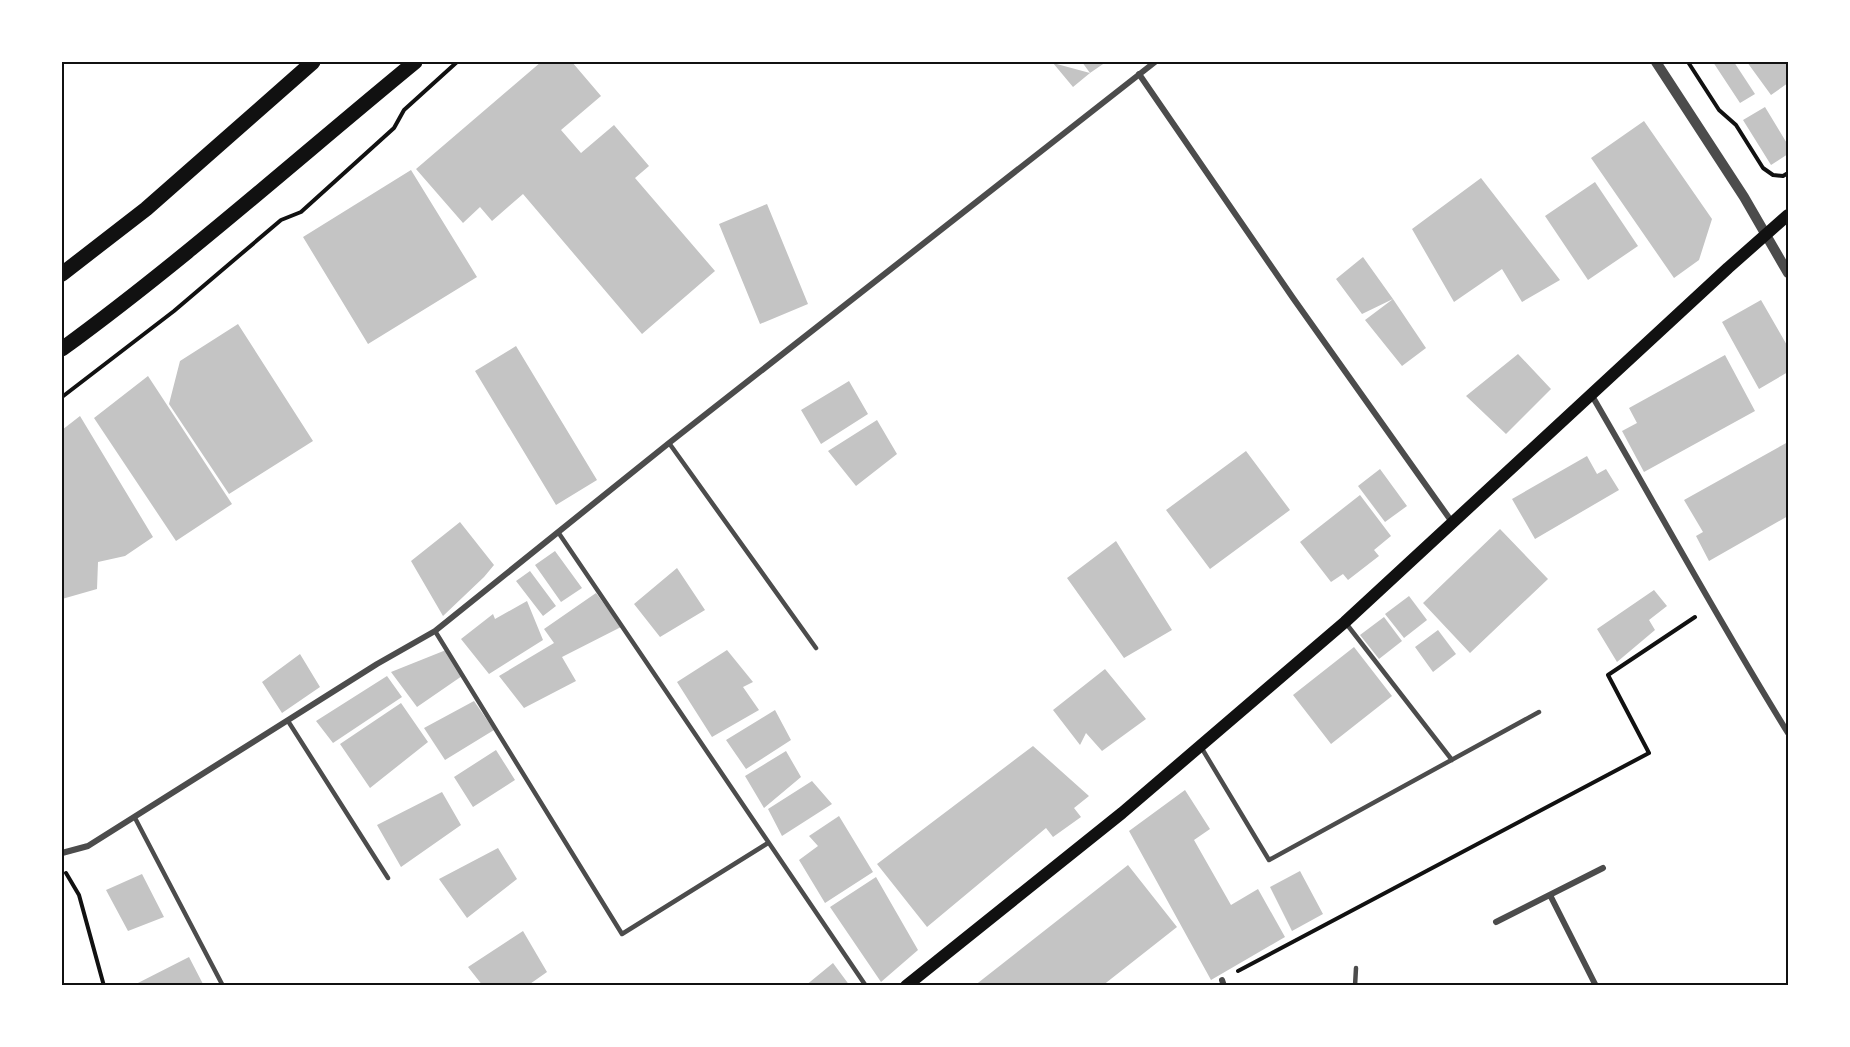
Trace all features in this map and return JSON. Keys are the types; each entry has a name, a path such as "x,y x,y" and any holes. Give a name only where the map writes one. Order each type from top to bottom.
{"main road":[{"path":"62,274 146,209 313,62"},
{"path":"62,349 219,225 415,62"},
{"path":"906,986 1202,747 1345,622 1788,215"}],"street":[{"path":"62,853 88,846 377,664 435,631 669,442 1155,62"},
{"path":"1656,62 1744,197 1788,273"},
{"path":"1139,74 1293,298 1452,522"},
{"path":"1591,394 1788,733"},
{"path":"1496,922 1603,868"},
{"path":"1550,895 1596,986"}],"lane":[{"path":"669,442 816,648"},
{"path":"558,532 866,986"},
{"path":"1345,622 1452,760"},
{"path":"435,631 622,934 768,843"},
{"path":"1202,747 1269,860 1539,712"},
{"path":"288,721 388,878"},
{"path":"135,818 223,986"},
{"path":"1355,986 1356,968"}],"path":[{"path":"62,397 174,311 281,220 301,212 394,128 404,110 457,62"},
{"path":"1688,62 1719,110 1736,125 1763,168 1773,175 1783,176 1788,173"},
{"path":"1223,983 1649,753 1608,675 1712,605"},
{"path":"62,864 80,895 104,986"}],"building":[{"path":"541,62 572,62 601,96 561,130 581,153 614,125 649,166 635,178 715,271 642,334 523,194 492,221 480,207 463,223 416,169"},
{"path":"1082,62 1106,62 1090,73"},
{"path":"1713,62 1734,62 1755,94 1740,103"},
{"path":"1747,62 1788,62 1788,83 1771,95"},
{"path":"1053,63 1090,73 1073,87"},
{"path":"1765,107 1788,145 1788,154 1771,165 1743,120"},
{"path":"1644,121 1712,219 1699,260 1674,278 1591,158"},
{"path":"411,170 477,277 368,344 303,237"},
{"path":"1481,178 1560,280 1522,302 1502,269 1454,302 1412,229"},
{"path":"1595,182 1638,246 1588,280 1545,216"},
{"path":"767,204 808,304 760,324 719,224"},
{"path":"1363,257 1393,299 1362,314 1336,279"},
{"path":"1393,299 1426,348 1402,366 1365,320"},
{"path":"1761,300 1788,347 1788,372 1759,389 1722,322"},
{"path":"238,324 313,441 229,494 169,404 180,361"},
{"path":"516,346 597,480 556,505 475,371"},
{"path":"1518,354 1551,389 1506,434 1466,396"},
{"path":"1725,355 1755,411 1644,472 1622,431 1637,423 1629,408"},
{"path":"148,376 232,504 176,541 94,418"},
{"path":"849,381 868,414 821,444 801,410"},
{"path":"80,416 153,537 125,556 98,562 97,589 62,599 62,430"},
{"path":"877,420 897,454 856,486 828,451"},
{"path":"1788,442 1788,516 1709,561 1696,536 1703,532 1684,500"},
{"path":"1246,451 1290,510 1210,569 1166,510"},
{"path":"1587,456 1597,474 1606,469 1619,490 1535,539 1512,499"},
{"path":"1380,469 1407,506 1385,522 1358,486"},
{"path":"1360,495 1391,536 1374,550 1379,556 1348,580 1343,574 1331,582 1300,542"},
{"path":"460,522 494,565 443,616 411,561"},
{"path":"1500,529 1548,579 1470,653 1423,603"},
{"path":"1116,541 1172,630 1124,658 1067,578"},
{"path":"555,551 582,588 561,602 535,565"},
{"path":"677,568 705,610 660,637 634,604"},
{"path":"530,571 556,606 543,616 516,581"},
{"path":"1654,590 1667,606 1649,620 1655,630 1617,662 1597,629"},
{"path":"596,593 621,627 562,657 576,681 524,708 499,676 554,643 544,629"},
{"path":"1409,596 1427,620 1404,638 1385,614"},
{"path":"527,601 543,640 489,674 461,639 493,614 495,619"},
{"path":"1384,617 1402,641 1379,659 1360,635"},
{"path":"1438,630 1456,654 1433,672 1415,647"},
{"path":"1354,647 1392,696 1331,744 1293,695"},
{"path":"446,650 462,676 417,707 391,672"},
{"path":"727,650 753,682 743,687 759,710 712,737 677,682"},
{"path":"300,654 320,687 282,713 262,682"},
{"path":"1105,669 1146,719 1102,751 1086,733 1080,745 1053,710"},
{"path":"387,676 402,697 333,743 316,721"},
{"path":"474,701 494,730 445,760 424,728"},
{"path":"401,703 428,742 370,788 340,744"},
{"path":"775,710 791,740 746,769 726,740"},
{"path":"1033,746 1089,796 1074,808 1081,817 1053,837 1046,828 927,927 877,864"},
{"path":"496,750 515,780 473,807 454,777"},
{"path":"786,751 801,777 764,808 745,776"},
{"path":"812,781 832,804 782,836 768,809"},
{"path":"1185,790 1210,829 1194,840 1231,905 1258,889 1285,937 1211,980 1129,831"},
{"path":"442,792 461,825 401,867 377,825"},
{"path":"839,816 873,872 825,903 799,860 818,846 809,836"},
{"path":"498,848 517,879 467,918 439,879"},
{"path":"1128,865 1177,927 1102,986 974,986"},
{"path":"1300,871 1323,914 1292,931 1270,887"},
{"path":"142,874 164,917 128,931 106,890"},
{"path":"876,877 918,950 881,982 830,907"},
{"path":"523,931 547,972 527,986 483,986 468,967"},
{"path":"189,957 204,986 132,986"},
{"path":"833,963 850,986 805,986"}]}
